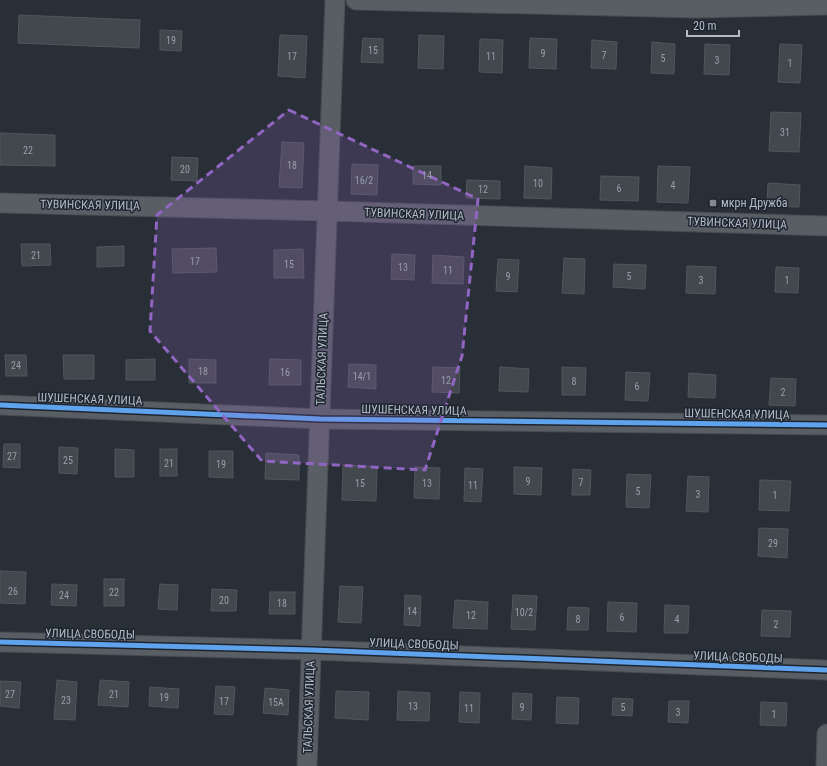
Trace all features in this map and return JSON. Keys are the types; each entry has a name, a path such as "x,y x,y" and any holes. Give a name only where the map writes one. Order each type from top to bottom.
{"street":[{"name":"ТАЛЬСКАЯ УЛИЦА","path":"307,766 335,0"},
{"path":"356,0 696,8 827,5"},
{"name":"ТУВИНСКАЯ УЛИЦА","path":"0,203 827,226"},
{"name":"ШУШЕНСКАЯ УЛИЦА","path":"0,405 320,419 827,425"},
{"name":"УЛИЦА СВОБОДЫ","path":"0,642 312,650 827,670"},
{"path":"826,766 827,734"}],"highlighted area":[{"path":"289,110 478,199 462,356 425,470 262,461 150,331 157,215"}],"building":[{"path":"19,15 140,20 139,48 18,43"},
{"path":"160,30 182,31 181,51 160,50"},
{"path":"280,35 307,36 305,78 278,76"},
{"path":"419,35 444,36 443,69 418,68"},
{"path":"363,38 383,39 383,63 361,62"},
{"path":"530,38 557,39 556,69 529,68"},
{"path":"480,39 503,40 502,73 479,72"},
{"path":"592,40 617,42 616,69 591,68"},
{"path":"652,42 675,44 674,74 651,73"},
{"path":"705,44 730,45 729,75 704,74"},
{"path":"780,44 802,45 800,83 778,82"},
{"path":"771,112 801,113 799,152 769,151"},
{"path":"0,133 55,135 55,166 0,165"},
{"path":"282,142 304,143 302,188 279,187"},
{"path":"172,157 198,158 197,181 171,180"},
{"path":"352,164 378,165 377,195 351,194"},
{"path":"413,166 441,166 441,185 413,184"},
{"path":"525,166 552,168 551,199 524,198"},
{"path":"658,166 690,167 688,203 657,202"},
{"path":"601,176 639,177 638,201 600,200"},
{"path":"467,180 500,181 500,199 466,198"},
{"path":"768,183 800,185 799,207 767,206"},
{"path":"21,244 50,244 51,265 22,266"},
{"path":"124,246 124,266 97,267 97,247"},
{"path":"216,248 217,272 173,273 172,249"},
{"path":"303,249 304,278 274,278 274,250"},
{"path":"392,254 415,255 414,280 391,279"},
{"path":"433,255 464,257 463,284 432,283"},
{"path":"564,258 585,259 584,294 562,293"},
{"path":"498,259 519,260 517,292 496,291"},
{"path":"614,264 646,265 645,289 613,287"},
{"path":"687,266 716,267 715,294 686,293"},
{"path":"776,267 799,268 798,293 775,292"},
{"path":"5,355 26,355 27,376 6,376"},
{"path":"63,355 94,355 94,379 64,379"},
{"path":"155,359 155,380 126,380 126,360"},
{"path":"189,359 216,360 216,383 189,383"},
{"path":"270,359 301,360 301,385 269,385"},
{"path":"349,364 376,365 376,389 348,387"},
{"path":"433,367 460,368 459,393 432,392"},
{"path":"500,367 529,369 528,392 499,391"},
{"path":"562,367 586,368 585,395 562,395"},
{"path":"626,372 650,373 648,401 625,400"},
{"path":"689,373 716,375 715,398 688,397"},
{"path":"771,378 796,379 795,406 769,405"},
{"path":"4,444 20,444 20,468 3,467"},
{"path":"59,447 78,448 77,474 59,473"},
{"path":"115,449 134,450 134,477 115,477"},
{"path":"160,449 177,449 177,476 160,476"},
{"path":"209,451 233,451 233,478 209,477"},
{"path":"266,453 299,455 299,480 265,479"},
{"path":"343,465 377,467 376,501 342,500"},
{"path":"415,467 440,468 439,499 414,498"},
{"path":"514,467 542,468 541,495 514,494"},
{"path":"465,468 483,469 481,502 464,501"},
{"path":"573,469 591,470 590,495 572,495"},
{"path":"627,474 651,475 649,508 626,507"},
{"path":"688,476 709,477 708,512 686,511"},
{"path":"760,480 791,481 789,511 759,510"},
{"path":"759,528 788,529 787,558 758,556"},
{"path":"0,571 26,572 25,604 0,603"},
{"path":"104,579 124,579 124,606 104,606"},
{"path":"52,584 77,585 76,606 51,605"},
{"path":"160,584 178,585 177,610 158,609"},
{"path":"340,586 363,587 361,623 338,622"},
{"path":"212,589 237,590 236,611 211,611"},
{"path":"270,592 295,592 295,614 269,614"},
{"path":"405,595 421,596 420,626 404,625"},
{"path":"513,595 537,596 535,630 511,629"},
{"path":"455,600 488,602 487,629 453,628"},
{"path":"608,602 637,603 636,632 607,631"},
{"path":"665,605 689,606 688,633 664,633"},
{"path":"568,607 589,608 588,630 567,630"},
{"path":"762,610 791,611 790,637 761,636"},
{"path":"57,680 77,682 75,720 54,719"},
{"path":"100,680 129,682 128,707 98,705"},
{"path":"0,681 21,682 19,708 0,706"},
{"path":"216,686 235,687 233,715 214,714"},
{"path":"150,687 179,689 178,708 149,706"},
{"path":"265,688 289,690 288,715 263,713"},
{"path":"336,691 369,692 368,720 335,718"},
{"path":"398,691 430,693 429,721 397,720"},
{"path":"460,692 480,693 479,723 459,722"},
{"path":"513,693 532,694 531,720 512,719"},
{"path":"557,697 579,698 578,724 556,723"},
{"path":"613,698 633,699 632,716 612,715"},
{"path":"669,701 689,701 688,723 668,722"},
{"path":"761,702 787,703 786,726 760,725"}],"cycle path":[{"path":"0,405 320,419 827,425"},
{"path":"0,642 312,650 827,670"}],"place":[{"name":"мкрн Дружба","path":"713,203"}]}
